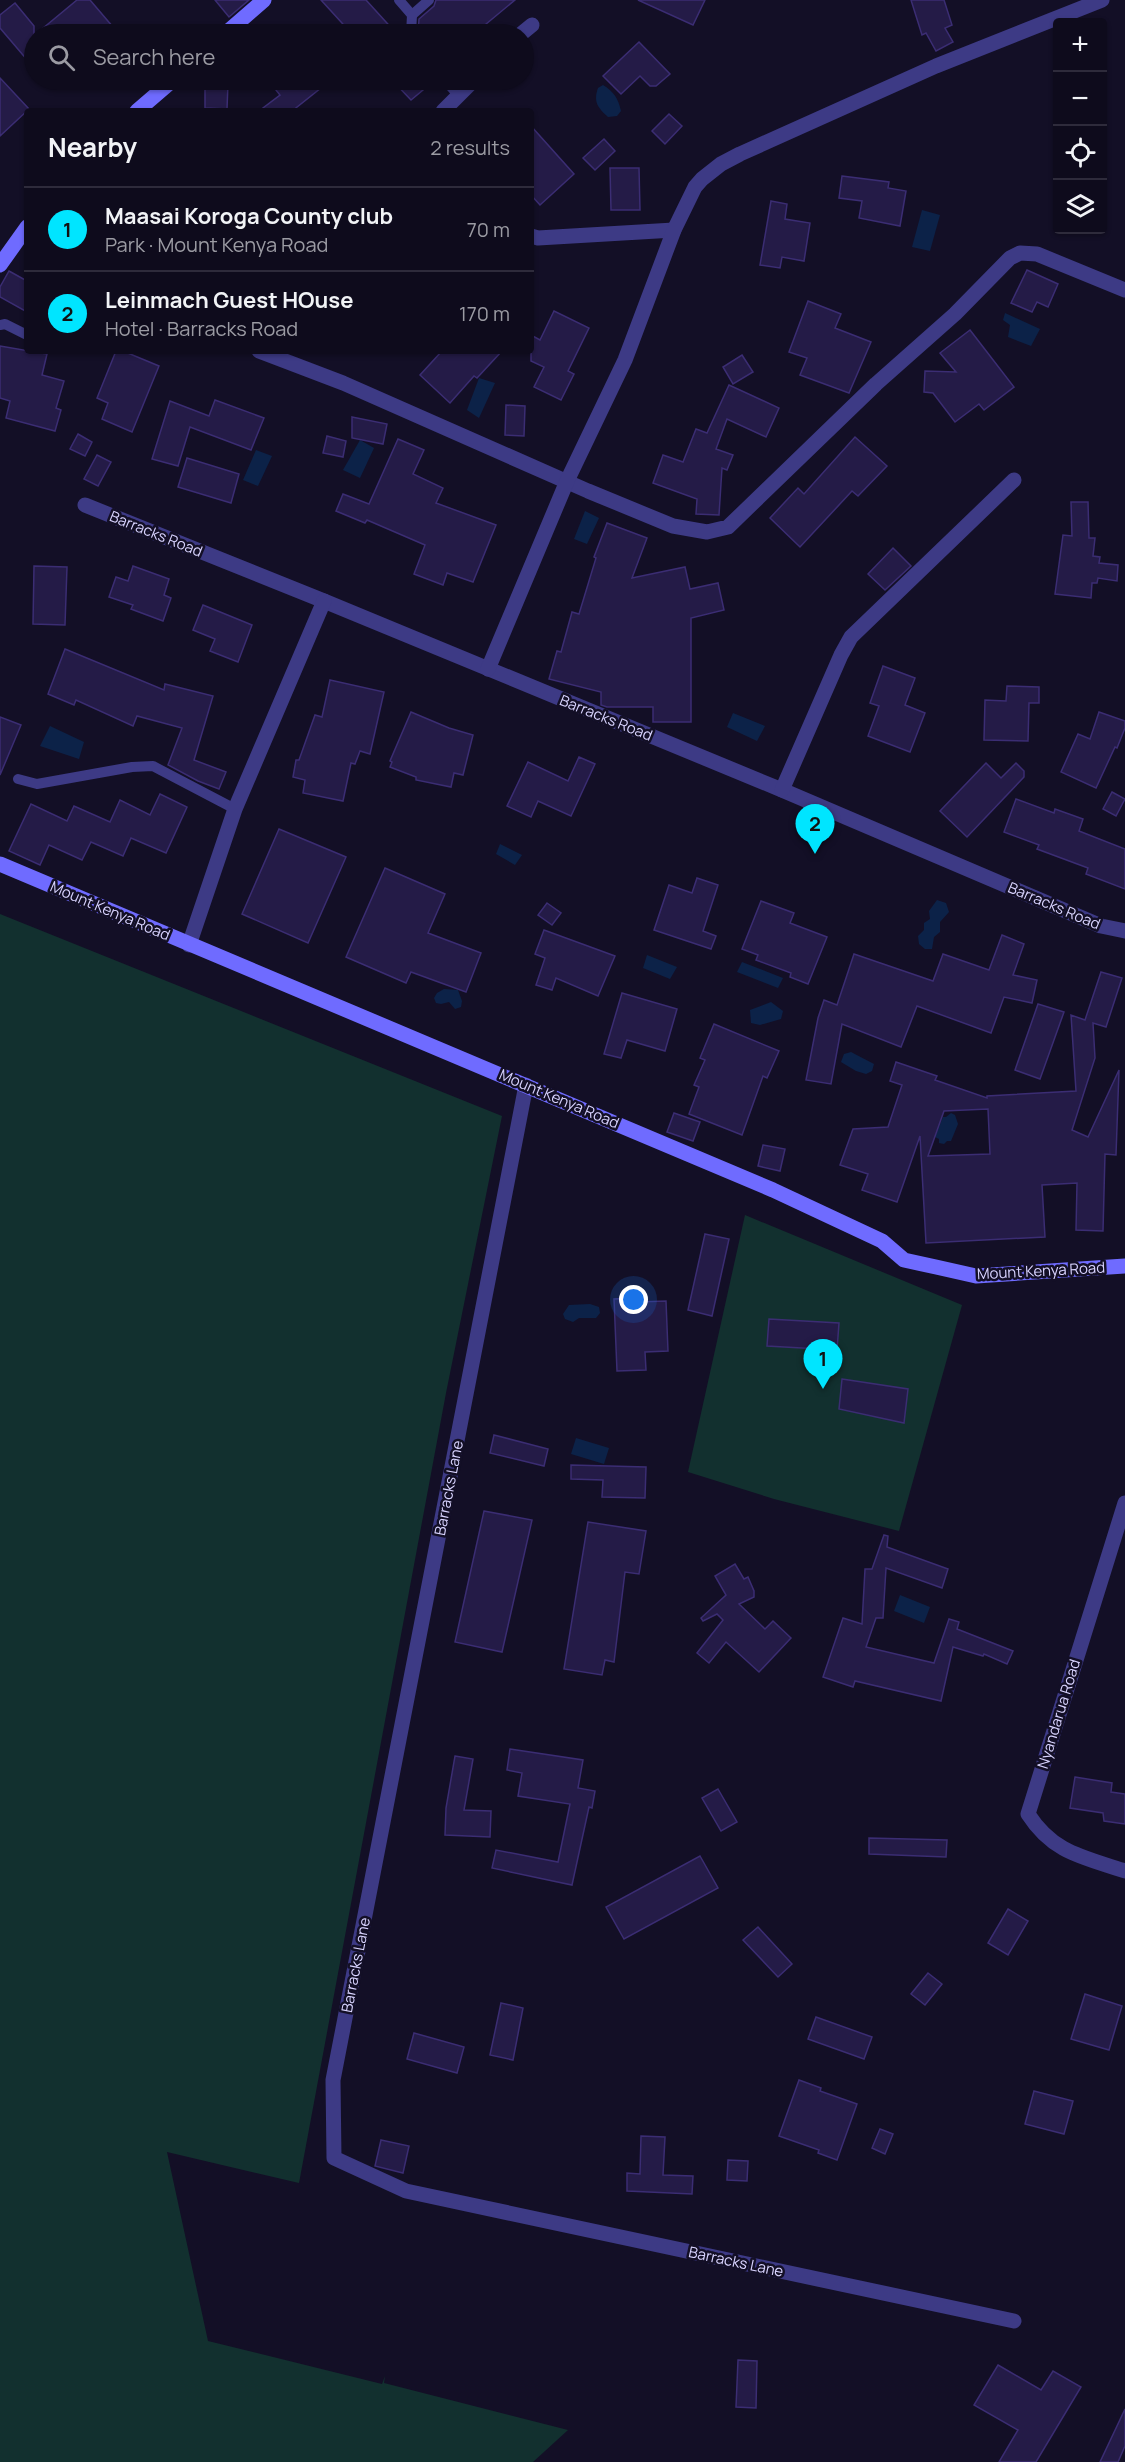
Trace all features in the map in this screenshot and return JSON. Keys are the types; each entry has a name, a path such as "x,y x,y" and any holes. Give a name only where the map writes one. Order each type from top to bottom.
{"main road":[{"path":"236,24 264,0"},
{"path":"142,108 162,90"},
{"path":"0,265 24,231"},
{"name":"Mount Kenya Road","path":"0,864 773,1190 882,1241 904,1260 975,1276 1125,1266"}],"street":[{"path":"488,669 567,481 625,360 674,230 695,187 709,172 721,164 936,66 1102,0"},
{"path":"446,108 463,90"},
{"path":"534,237 674,230"},
{"path":"267,354 343,383 673,526 707,532 728,527 876,384 955,314 1010,258 1028,252 1037,254 1125,290"},
{"path":"782,790 851,637 1014,480"},
{"name":"Barracks Road","path":"85,506 324,601 782,790 1092,922 1125,931"},
{"path":"189,945 235,809 324,601"},
{"name":"Barracks Lane","path":"526,1085 333,2080 334,2158 406,2191 1014,2321"},
{"name":"Nyandarua Road","path":"1125,1503 1028,1814 1039,1832 1062,1849 1125,1871"}],"lane":[{"path":"399,0 412,15 412,24"},
{"path":"412,15 429,0"},
{"path":"454,90 458,95"},
{"path":"0,325 5,324 24,334"},
{"path":"18,779 37,784 132,767 153,766 235,809"}],"green space":[{"path":"0,914 502,1116 446,1393 299,2183 167,2152 208,2341 382,2384 385,2376 384,2383 568,2430 533,2462 0,2462"},
{"path":"745,1215 962,1305 899,1531 774,1499 688,1472"}],"water":[{"path":"603,85 617,99 621,111 617,116 608,117 597,104 598,88"},
{"path":"922,210 940,215 930,251 912,247"},
{"path":"1005,313 1040,329 1031,346 1008,337 1010,325 1003,320"},
{"path":"479,378 495,383 479,418 467,410"},
{"path":"360,440 374,448 360,478 343,470"},
{"path":"256,450 272,456 258,486 243,480"},
{"path":"585,511 599,518 587,544 574,539"},
{"path":"733,713 765,726 757,741 727,727"},
{"path":"50,726 84,742 79,759 40,746"},
{"path":"500,844 522,855 515,865 496,854"},
{"path":"937,900 946,903 949,912 940,922 940,932 934,937 932,949 925,949 919,944 918,936 924,930 924,923 930,919 929,911"},
{"path":"647,955 677,967 670,979 643,968"},
{"path":"742,962 783,978 778,988 737,972"},
{"path":"444,989 458,990 462,1001 461,1007 455,1009 449,1002 436,1003 434,998"},
{"path":"771,1002 783,1011 781,1019 760,1025 751,1023 750,1010"},
{"path":"851,1052 874,1064 872,1071 866,1074 841,1062 844,1054"},
{"path":"951,1113 955,1115 958,1124 951,1141 944,1144 939,1143 939,1139 935,1137 943,1117"},
{"path":"590,1304 599,1307 600,1313 596,1318 579,1318 573,1322 565,1319 563,1314 569,1305"},
{"path":"576,1438 609,1448 604,1464 571,1454"},
{"path":"900,1595 930,1607 924,1623 894,1611"}],"building":[{"path":"77,0 90,0 110,24 48,24"},
{"path":"215,0 249,0 229,17"},
{"path":"321,0 366,0 388,24 343,24"},
{"path":"436,0 515,0 486,24 419,24 419,19 434,6"},
{"path":"638,0 705,0 693,25"},
{"path":"911,0 944,0 952,25 945,28 953,42 936,51 926,33 922,35"},
{"path":"15,3 32,24 24,24 24,56 0,28 0,15"},
{"path":"639,42 670,74 656,86 650,86 640,76 621,94 603,76"},
{"path":"0,78 28,108 24,108 24,114 0,136"},
{"path":"205,90 228,90 227,108 205,108"},
{"path":"276,90 318,90 296,108 263,108 280,95"},
{"path":"402,90 423,90 411,100"},
{"path":"669,114 682,126 665,144 652,131"},
{"path":"534,129 574,174 540,205 534,198"},
{"path":"604,139 615,151 595,170 583,158"},
{"path":"610,168 639,168 640,210 611,210"},
{"path":"842,176 889,182 888,188 906,191 900,226 859,218 862,201 839,198"},
{"path":"771,201 787,204 785,219 810,223 804,261 782,257 780,268 760,265"},
{"path":"1027,270 1058,284 1048,307 1037,302 1032,312 1011,303"},
{"path":"9,271 24,279 24,310 0,297 0,287"},
{"path":"808,301 841,314 835,328 871,342 849,393 800,375 807,358 789,352"},
{"path":"554,311 589,328 568,371 574,374 561,400 534,387 544,367 531,361 531,354 534,354 534,337 540,340"},
{"path":"970,330 1014,387 984,410 979,404 955,422 933,393 924,392 925,371 956,372 940,353"},
{"path":"0,346 24,350 24,354 47,354 42,375 64,381 56,408 61,410 55,431 6,418 10,401 0,398"},
{"path":"115,354 130,354 159,366 132,432 102,419 108,403 97,398"},
{"path":"439,354 499,354 477,378 474,376 450,403 420,375"},
{"path":"742,355 753,372 733,384 723,367"},
{"path":"729,385 779,408 766,437 727,419 716,449 733,455 727,470 722,468 719,515 696,514 697,499 653,483 663,455 683,462 696,429 707,433"},
{"path":"215,400 264,418 251,450 190,427 178,466 152,459 170,401 209,416"},
{"path":"506,405 525,406 524,436 505,435"},
{"path":"352,417 387,424 383,444 352,438"},
{"path":"78,434 92,442 85,456 70,449"},
{"path":"327,436 346,441 343,457 323,453"},
{"path":"855,437 887,466 858,496 852,491 800,547 770,518 798,488 804,494"},
{"path":"398,439 424,450 413,474 443,488 436,503 496,525 473,582 447,573 443,585 414,574 425,545 367,520 365,523 336,511 343,494 369,504"},
{"path":"97,455 111,462 98,486 84,479"},
{"path":"187,458 239,474 231,503 178,487"},
{"path":"1071,502 1088,502 1089,538 1095,538 1093,556 1100,557 1099,563 1118,565 1117,581 1098,578 1097,583 1092,583 1091,598 1055,594 1063,535 1072,536"},
{"path":"607,523 647,538 632,578 685,567 690,589 718,583 724,610 691,618 691,722 653,722 653,707 607,707 601,705 601,692 549,679 557,651 561,652 572,612 579,614 596,558 594,557"},
{"path":"893,548 911,566 885,590 868,574"},
{"path":"34,566 67,567 65,625 33,624"},
{"path":"133,566 169,579 164,595 171,598 163,621 131,609 133,605 109,597 116,577 128,581"},
{"path":"203,605 252,625 238,662 210,651 215,639 193,630"},
{"path":"65,649 164,690 165,684 213,696 194,760 226,772 219,789 168,765 182,728 137,716 133,726 76,700 74,705 48,694"},
{"path":"883,666 915,678 905,705 925,713 910,752 868,736 879,706 870,703"},
{"path":"330,680 384,692 370,754 360,751 355,764 351,763 343,801 303,793 305,780 293,777 296,760 299,760 315,715 322,717"},
{"path":"1007,686 1039,687 1039,703 1029,703 1028,741 984,740 985,700 1006,701"},
{"path":"411,712 473,735 463,775 454,773 451,787 416,780 416,777 390,767 392,762 390,761"},
{"path":"1099,712 1125,721 1125,728 1096,788 1061,772 1078,734 1090,739"},
{"path":"0,717 21,725 0,775"},
{"path":"579,757 595,764 571,816 538,801 531,817 507,806 528,762 568,781"},
{"path":"986,763 1001,778 1016,763 1024,771 1024,777 967,837 940,811"},
{"path":"1112,792 1125,799 1116,816 1103,809"},
{"path":"160,794 187,807 166,853 131,838 123,856 91,842 82,860 49,845 40,865 9,851 31,804 67,821 74,806 110,822 120,800 150,815"},
{"path":"1016,799 1054,813 1055,809 1083,819 1079,831 1125,849 1125,889 1086,874 1088,868 1037,849 1039,845 1004,832"},
{"path":"279,829 346,857 308,943 242,914"},
{"path":"385,868 445,894 428,933 481,953 466,992 411,972 406,983 346,957"},
{"path":"697,878 718,885 703,931 716,936 711,949 654,930 669,885 692,893"},
{"path":"761,901 794,913 790,923 827,937 808,984 790,977 791,973 756,960 758,955 742,949"},
{"path":"547,903 561,913 552,925 538,915"},
{"path":"544,930 615,956 598,996 556,978 552,990 536,985 545,958 535,954"},
{"path":"1002,935 1024,944 1013,975 1037,980 1032,1003 1004,997 991,1033 917,1006 901,1047 842,1024 831,1084 806,1080 818,1018 824,1000 837,1005 854,954 933,981 943,954 989,970"},
{"path":"1101,972 1122,978 1106,1027 1093,1023 1095,1058 1072,1130 1088,1137 1119,1070 1116,1155 1105,1154 1103,1231 1076,1230 1077,1183 1042,1185 1045,1237 926,1243 920,1136 897,1202 862,1190 868,1174 840,1165 853,1129 888,1127 902,1085 890,1081 896,1062 937,1076 935,1080 987,1098 987,1096 1076,1091 1071,1015 1085,1020","holes":["988,1109 990,1154 928,1156 944,1111"]},
{"path":"622,993 677,1009 665,1051 627,1040 621,1058 604,1054"},
{"path":"1038,1004 1064,1012 1040,1079 1015,1070"},
{"path":"714,1024 779,1051 767,1078 763,1076 742,1135 689,1114 699,1087 694,1085 705,1060 700,1058"},
{"path":"674,1113 700,1122 693,1141 667,1132"},
{"path":"763,1145 785,1149 780,1171 758,1166"},
{"path":"705,1234 729,1239 712,1316 688,1310"},
{"path":"637,1298 637,1302 666,1301 668,1351 645,1352 646,1370 617,1371 614,1299"},
{"path":"769,1319 839,1323 837,1350 767,1346"},
{"path":"842,1379 908,1389 904,1423 839,1409"},
{"path":"494,1435 548,1449 544,1466 490,1453"},
{"path":"571,1465 646,1467 645,1498 602,1497 603,1480 571,1479"},
{"path":"484,1511 532,1520 502,1652 455,1642"},
{"path":"588,1522 646,1531 639,1574 625,1572 614,1662 605,1660 602,1675 564,1669"},
{"path":"884,1535 888,1536 887,1547 948,1569 942,1588 886,1568 883,1618 876,1618 866,1647 934,1663 949,1619 959,1622 957,1629 1013,1651 1007,1664 984,1654 983,1656 953,1647 941,1701 855,1681 853,1687 823,1677 843,1618 862,1624 865,1569 872,1569"},
{"path":"735,1564 744,1579 748,1577 754,1591 754,1597 739,1604 765,1629 773,1621 791,1638 759,1672 726,1642 709,1663 697,1653 723,1620 717,1614 703,1621 701,1618 726,1595 715,1576"},
{"path":"510,1749 583,1760 578,1788 595,1791 592,1808 589,1807 572,1885 492,1868 496,1850 558,1862 570,1804 518,1796 522,1773 507,1770"},
{"path":"455,1756 473,1759 464,1810 491,1811 490,1837 445,1835 446,1808"},
{"path":"1075,1777 1112,1783 1111,1792 1125,1794 1125,1824 1104,1821 1103,1813 1070,1808"},
{"path":"718,1789 737,1822 721,1831 702,1798"},
{"path":"869,1838 947,1840 946,1857 869,1854"},
{"path":"700,1856 718,1888 624,1939 606,1907"},
{"path":"1008,1909 1028,1921 1008,1955 988,1943"},
{"path":"758,1927 792,1964 778,1977 743,1940"},
{"path":"928,1973 942,1984 925,2005 911,1994"},
{"path":"1085,1994 1122,2006 1109,2050 1071,2039"},
{"path":"501,2003 523,2008 513,2060 490,2055"},
{"path":"816,2017 872,2037 864,2059 808,2039"},
{"path":"414,2033 464,2047 457,2073 407,2059"},
{"path":"799,2080 821,2088 820,2091 857,2104 837,2160 818,2153 819,2150 779,2136"},
{"path":"1034,2091 1073,2101 1064,2134 1025,2124"},
{"path":"880,2129 893,2134 885,2154 872,2148"},
{"path":"641,2136 665,2137 663,2175 693,2176 692,2194 627,2191 627,2173 640,2174"},
{"path":"381,2140 409,2146 403,2173 375,2166"},
{"path":"728,2160 748,2161 747,2181 727,2180"},
{"path":"738,2360 757,2361 756,2408 736,2407"},
{"path":"998,2365 1041,2390 1053,2371 1081,2387 1036,2462 999,2462 1018,2430 974,2405"},
{"path":"1125,2409 1125,2446 1118,2462 1100,2462"}],"place":[{"name":"Leinmach Guest HOuse","path":"815,854"},
{"name":"Maasai Koroga County club","path":"823,1389"}]}
